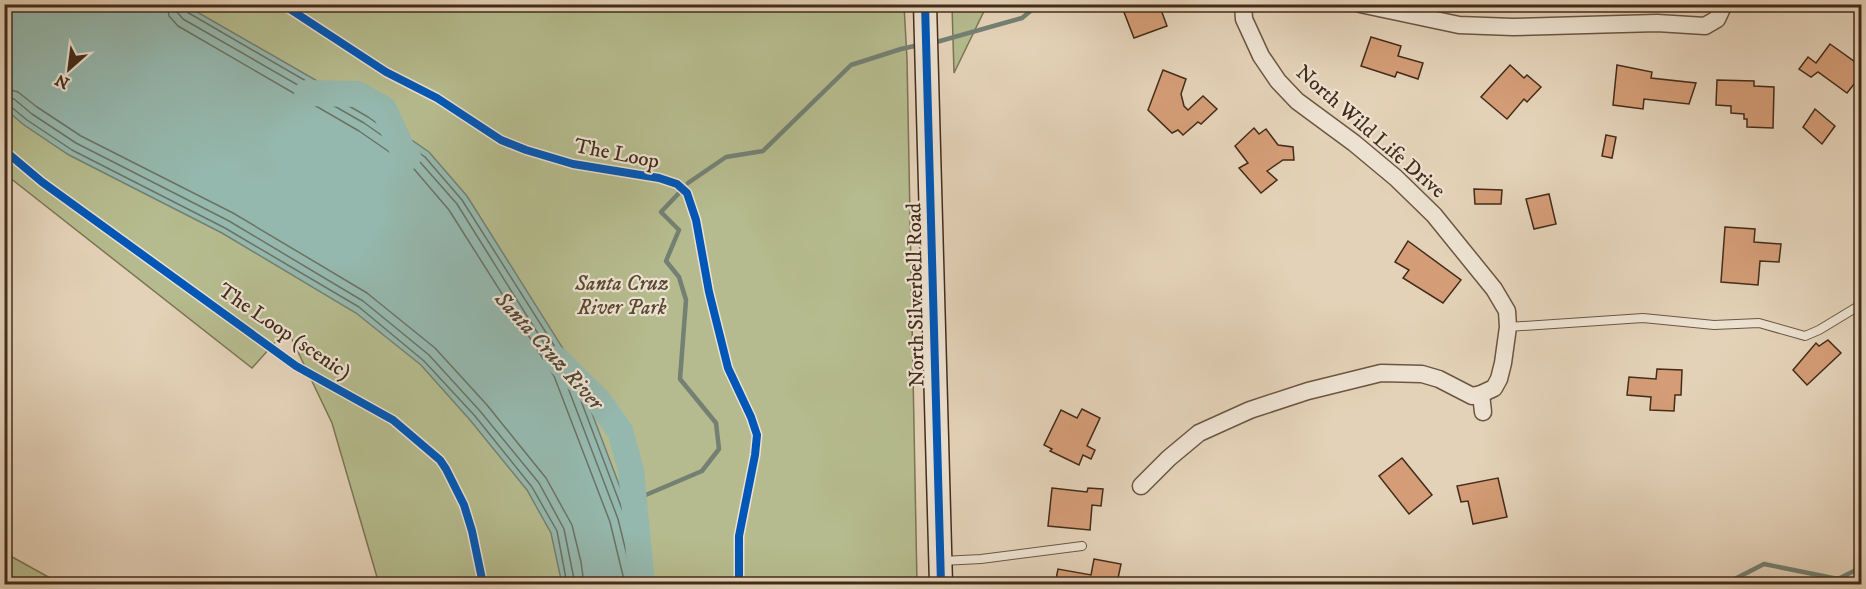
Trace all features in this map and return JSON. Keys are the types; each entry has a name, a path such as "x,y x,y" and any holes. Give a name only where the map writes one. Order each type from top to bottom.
{"main road":[{"name":"North Silverbell Road","path":"925,4 941,585"}],"street":[{"name":"North Wild Life Drive","path":"1243,4 1244,19 1261,56 1278,81 1297,101 1354,143 1396,178 1434,215 1494,289 1507,310 1508,327 1499,379 1494,388 1481,394"},
{"path":"1360,4 1459,25 1513,27 1646,23 1705,26 1717,19 1724,4"},
{"path":"1141,486 1199,433 1250,410 1308,391 1381,373 1422,375 1439,379 1472,396 1481,394 1483,412"}],"lane":[{"path":"1508,327 1643,318 1714,325 1759,323 1805,336 1862,304"},
{"path":"940,561 981,559 1082,546"}],"green space":[{"name":"Santa Cruz River Park","path":"4,5 904,5 917,584 379,584 332,423 287,329 252,368 5,174"},
{"path":"952,5 987,5 954,73"},
{"path":"5,553 61,584 5,584"}],"water":[{"path":"4,5 185,5 371,112 429,152 467,196 574,366 631,516 648,584 562,584 551,533 527,490 421,365 356,313 222,233 69,155 24,125 5,109"}],"building":[{"path":"1128,4 1155,4 1160,7 1167,26 1134,38 1122,7"},
{"path":"1371,37 1401,46 1398,56 1423,63 1418,79 1397,72 1395,77 1361,66"},
{"path":"1830,44 1862,67 1862,74 1847,93 1818,72 1811,77 1799,69 1808,57 1816,63"},
{"path":"1510,65 1524,78 1527,75 1541,87 1527,102 1524,99 1507,119 1481,97"},
{"path":"1617,65 1652,72 1651,78 1696,83 1689,104 1644,99 1643,109 1613,105"},
{"path":"1163,70 1186,79 1181,94 1184,106 1188,110 1203,96 1217,109 1201,124 1198,122 1183,135 1178,130 1172,133 1148,110"},
{"path":"1717,80 1754,81 1754,86 1774,87 1773,128 1747,127 1744,114 1731,113 1731,106 1716,105"},
{"path":"1815,109 1835,126 1822,144 1803,127"},
{"path":"1254,128 1259,134 1266,129 1278,145 1293,147 1294,160 1283,160 1267,171 1277,180 1261,193 1239,168 1248,163 1235,146"},
{"path":"1606,135 1616,137 1612,158 1602,156"},
{"path":"1474,189 1502,190 1501,204 1475,204"},
{"path":"1549,194 1556,224 1534,229 1526,199"},
{"path":"1725,227 1755,229 1754,242 1781,244 1779,262 1760,261 1758,285 1721,282"},
{"path":"1408,241 1461,280 1443,303 1403,278 1409,270 1395,262"},
{"path":"1828,340 1841,353 1807,385 1793,370 1816,343 1819,346"},
{"path":"1657,369 1682,370 1681,395 1675,395 1674,411 1650,410 1651,397 1627,395 1629,377 1656,379"},
{"path":"1082,409 1100,418 1087,446 1095,450 1091,459 1083,455 1079,465 1050,451 1052,449 1044,445 1061,410 1077,418"},
{"path":"1402,458 1432,495 1409,514 1379,476"},
{"path":"1498,478 1507,517 1473,524 1468,501 1461,502 1457,486"},
{"path":"1052,488 1087,492 1088,488 1103,489 1101,506 1092,505 1090,530 1048,526"},
{"path":"1094,559 1121,564 1117,583 1108,581 1107,584 1055,584 1058,569 1091,575"}],"waterway":[{"path":"933,43 1022,18 1039,4"},
{"path":"688,183 726,157 763,151 851,65 919,45"},
{"name":"Santa Cruz River","path":"307,93 357,94 384,109 408,157"},
{"path":"634,500 702,471 719,449 716,423 680,379 686,300 679,277 666,261 679,230 661,212 679,193"},
{"name":"Santa Cruz River","path":"556,359 599,401 620,431 631,470 642,584"},
{"path":"1725,584 1764,564 1838,579 1862,567"}],"cycle path":[{"name":"The Loop","path":"282,4 386,72 437,98 501,140 573,164 659,178 677,184 687,193 696,220 709,292 728,368 757,435 739,536 739,584"},
{"path":"925,4 941,584"},
{"name":"The Loop (scenic)","path":"4,150 42,182 296,366 393,420 440,460 464,505 483,584"}]}
